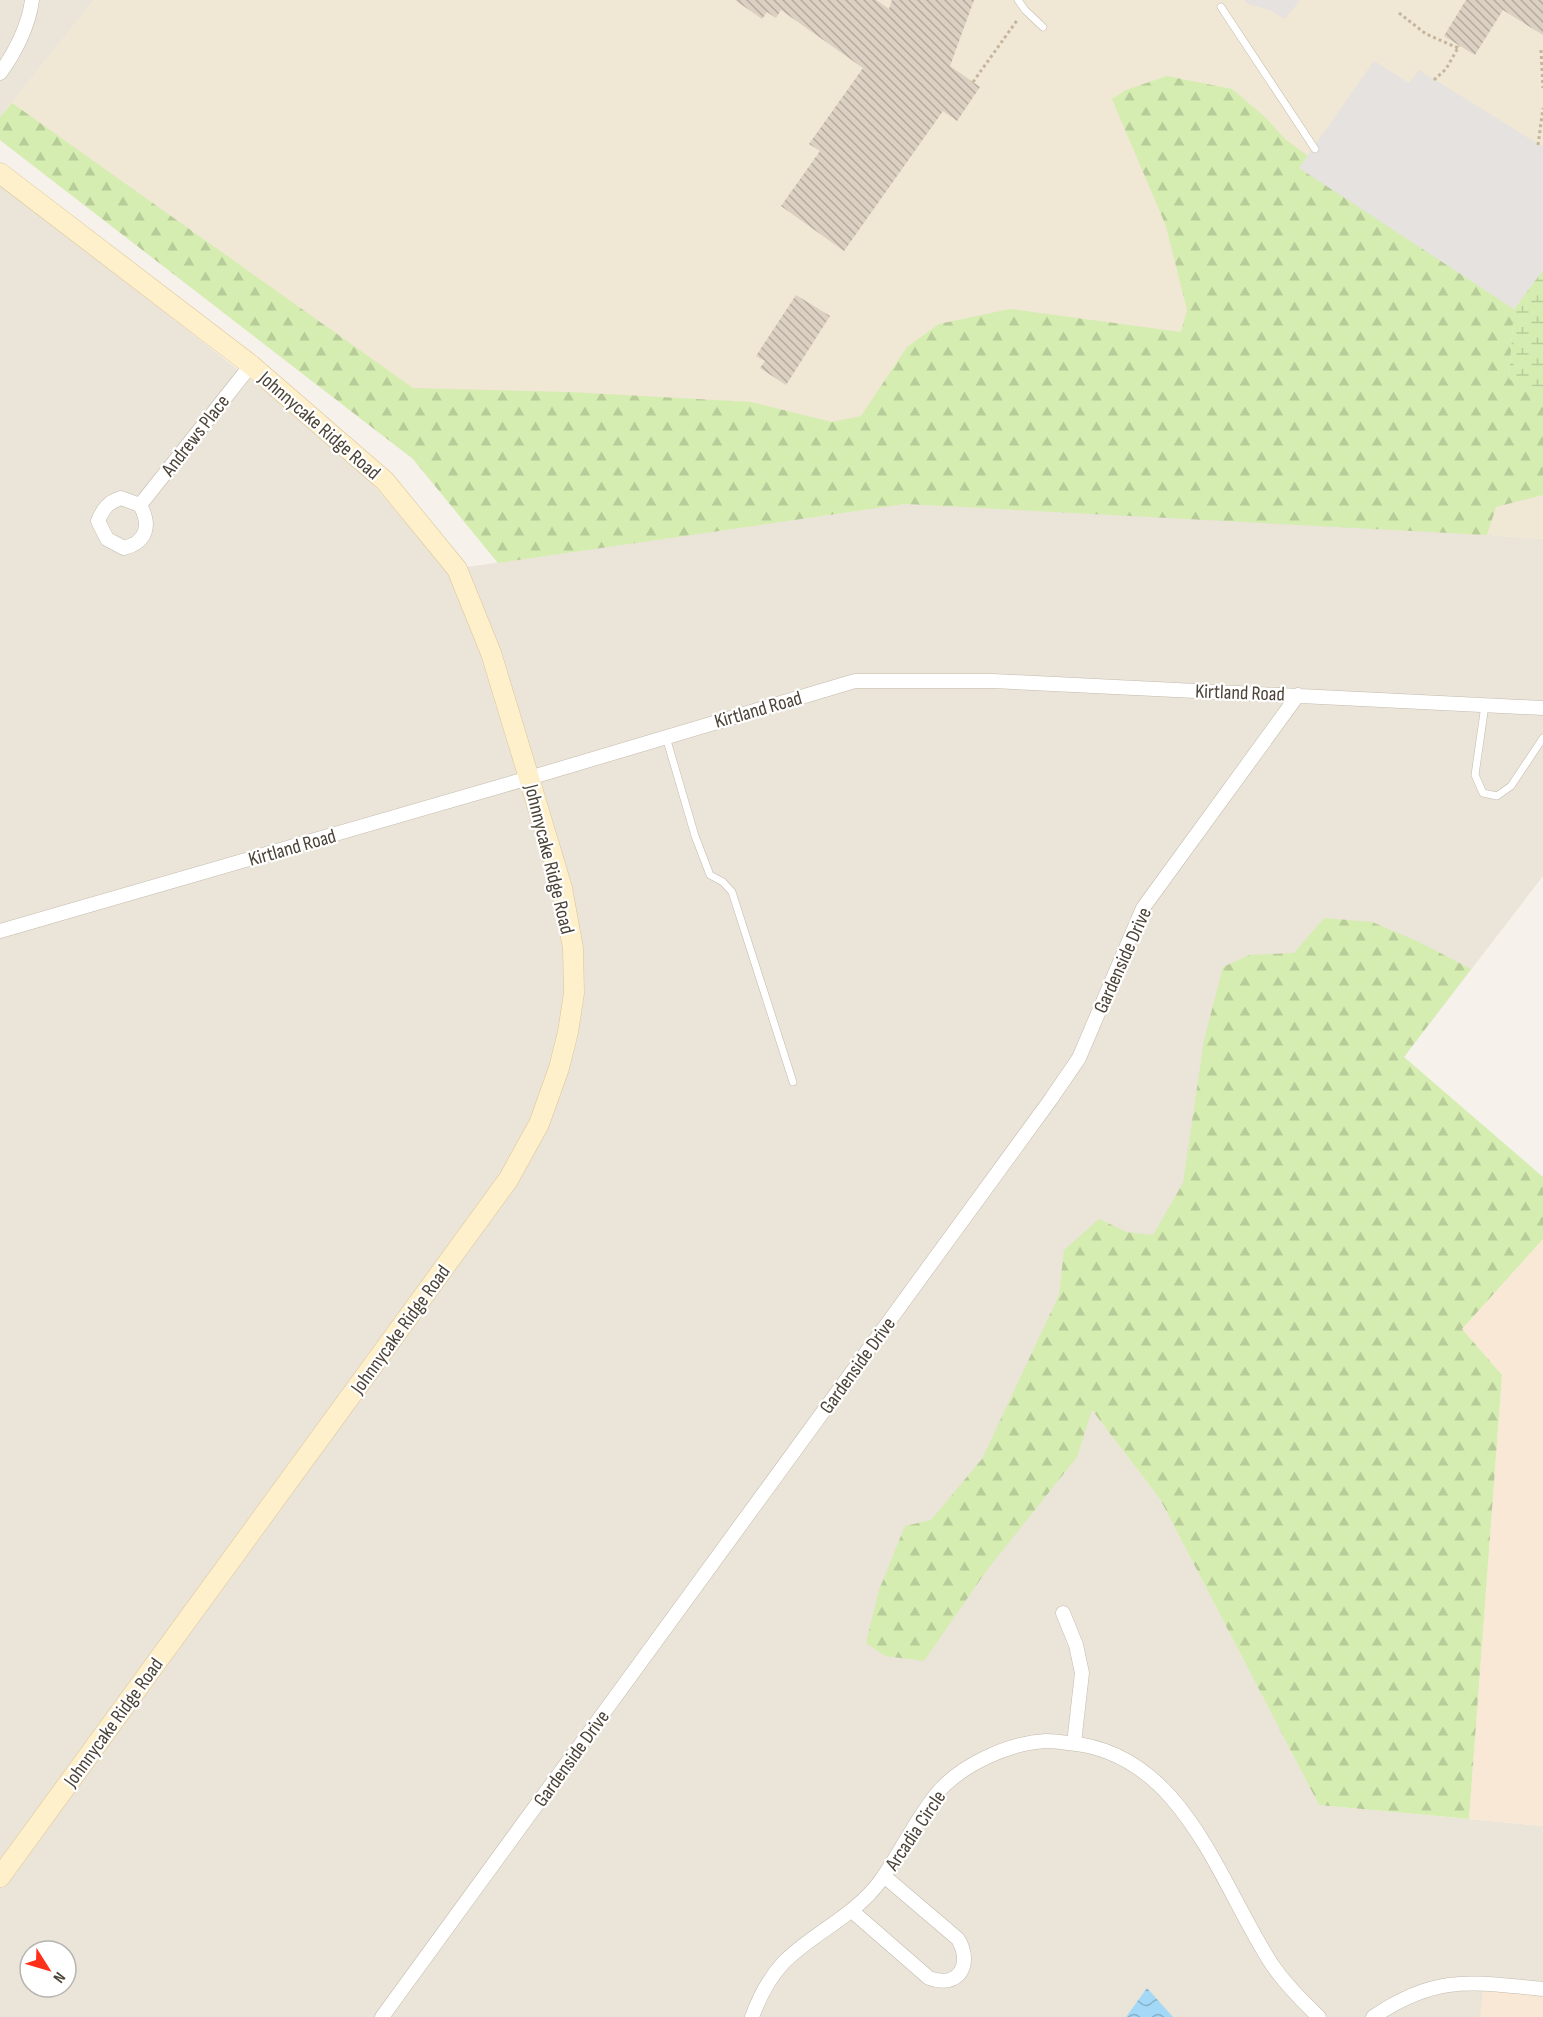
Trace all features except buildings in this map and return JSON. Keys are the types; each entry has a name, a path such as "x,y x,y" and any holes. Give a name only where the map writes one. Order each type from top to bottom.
{"main road":[{"name":"Johnnycake Ridge Road","path":"0,173 251,365 386,481 457,569 491,653 562,888 573,948 574,993 566,1041 539,1124 508,1180 0,1877"}],"street":[{"path":"0,73 9,60 30,13 32,0"},
{"name":"Andrews Place","path":"140,505 251,365"},
{"name":"Kirtland Road","path":"0,931 530,778 855,681 993,681 1543,708"},
{"name":"Gardenside Drive","path":"382,2017 1051,1099 1079,1058 1143,908 1298,695"},
{"path":"1063,1613 1076,1645 1082,1672 1074,1743"},
{"name":"Arcadia Circle","path":"752,2017 759,1999 783,1963 852,1911 884,1876 936,1795 950,1780 987,1757 1014,1747 1046,1741 1084,1744 1111,1752 1140,1768 1165,1789 1185,1813 1270,1961 1296,1996 1319,2017"},
{"path":"852,1911 929,1978 939,1982 955,1978 963,1967 965,1958 963,1947 958,1939 884,1876"},
{"path":"1373,2017 1408,1996 1449,1984 1469,1982 1543,1989"}],"lane":[{"path":"1018,0 1024,10 1044,27"},
{"path":"1221,7 1315,149"},
{"path":"1485,705 1475,775 1483,793 1497,796 1511,786 1543,738"},
{"path":"666,737 695,836 711,874 732,892 793,1082"}],"path":[{"path":"973,82 1024,10"},
{"path":"1399,13 1426,34 1459,47 1446,69 1434,80"},
{"path":"1540,50 1543,88"},
{"path":"1538,145 1543,108"}],"shaded area":[{"path":"0,0 94,0 0,117"},
{"path":"94,0 1543,0 1543,539 1423,530 905,504 498,563 413,459 0,140 0,117"},
{"path":"1244,0 1300,0 1285,19 1272,11 1248,4"},
{"path":"1374,61 1409,83 1419,70 1543,147 1543,270 1514,309 1299,168"},
{"path":"0,182 289,410 366,476 446,570 905,504 1423,530 1543,539 1543,876 1404,1057 1092,1410 1160,1499 1319,1805 1543,1826 1543,2017 0,2017"},
{"path":"1543,1239 1543,1826 1469,1819 1502,1375 1462,1329"},
{"path":"1483,1989 1543,1995 1543,2017 1480,2017"}],"green space":[{"path":"1167,76 1232,89 1265,117 1286,140 1308,156 1300,168 1514,309 1509,378 1543,387 1543,495 1496,507 1487,535 905,504 498,563 413,459 0,140 0,117 12,103 413,388 569,392 751,402 832,422 861,416 907,347 939,324 1010,309 1181,332 1187,310 1166,226 1112,99 1126,90"},
{"path":"1543,270 1543,387 1509,379 1514,309"},
{"path":"1324,918 1372,922 1417,941 1471,969 1404,1057 1543,1177 1543,1239 1462,1329 1502,1375 1469,1819 1319,1805 1160,1499 1092,1410 1077,1457 987,1570 924,1661 885,1656 866,1643 879,1590 905,1526 931,1520 982,1459 1059,1295 1064,1250 1099,1219 1127,1232 1153,1235 1183,1183 1204,1040 1223,967 1249,955 1294,953"}],"water":[{"path":"1147,1988 1173,2017 1126,2017"}]}
